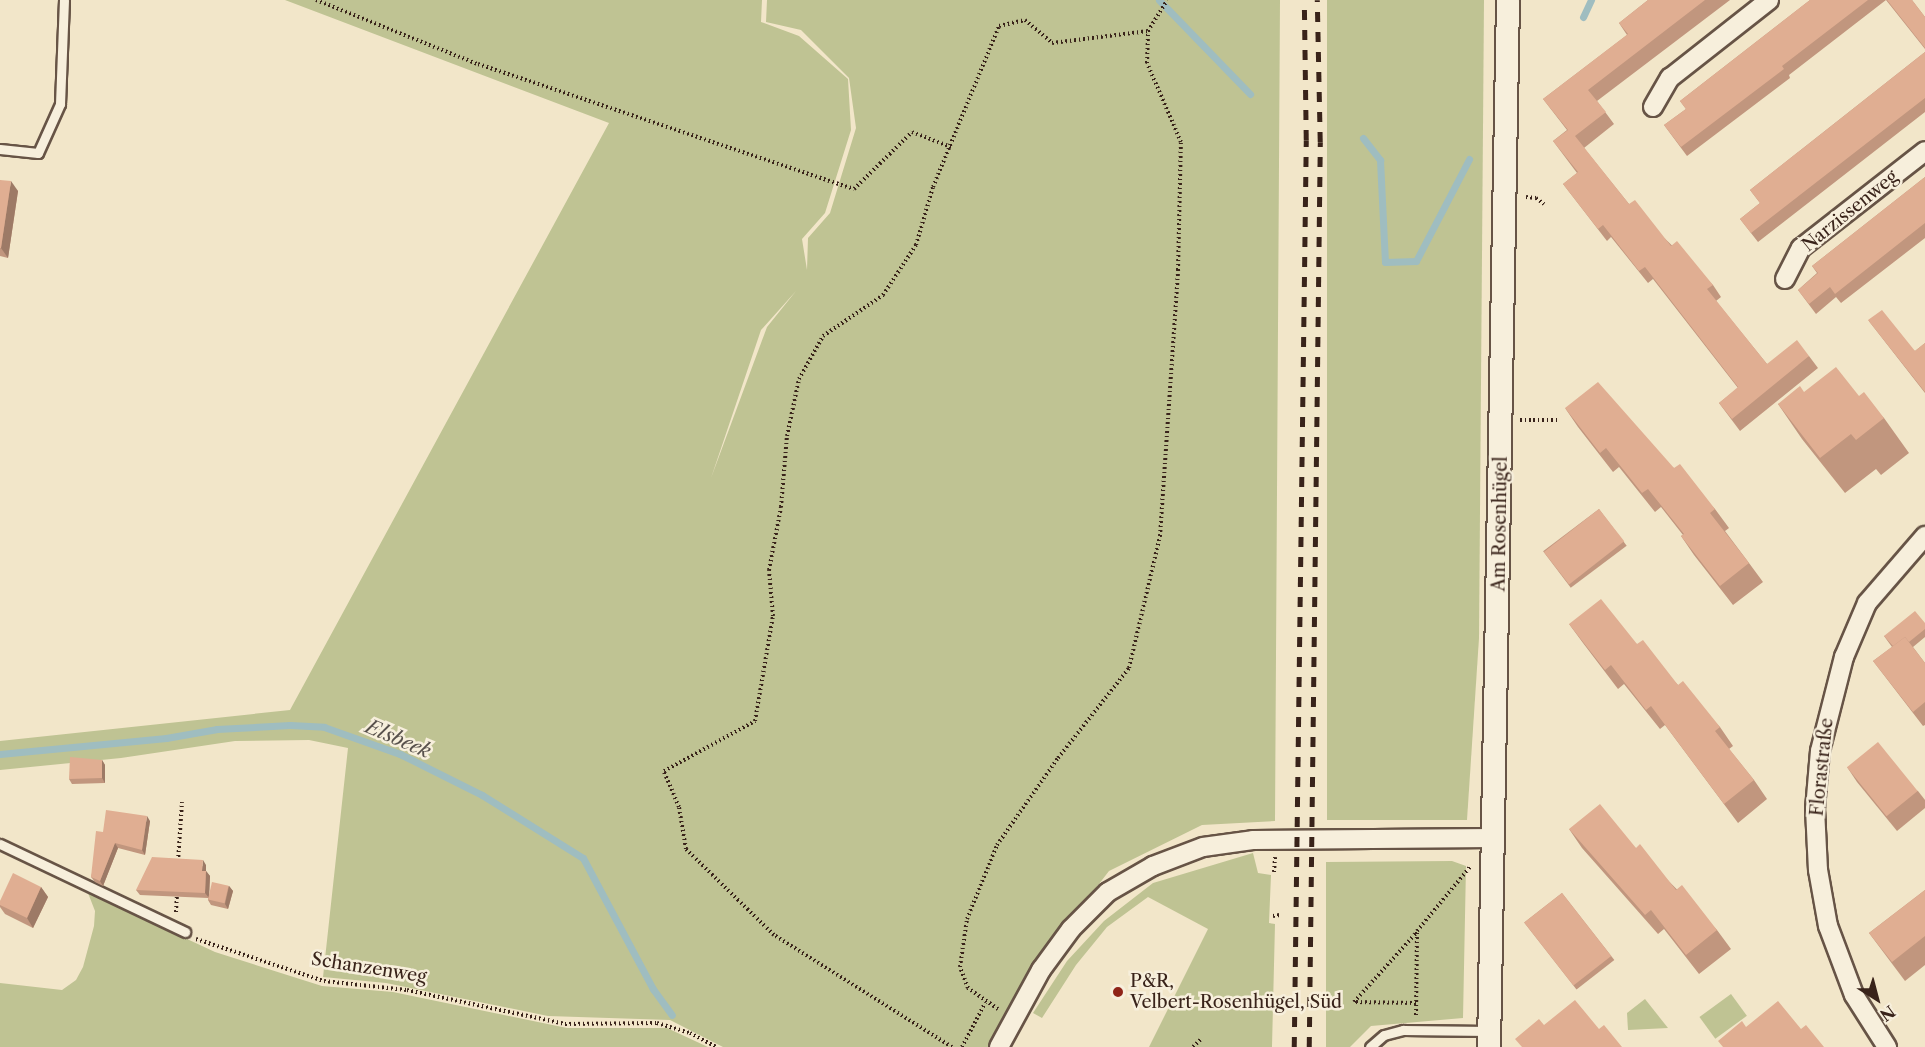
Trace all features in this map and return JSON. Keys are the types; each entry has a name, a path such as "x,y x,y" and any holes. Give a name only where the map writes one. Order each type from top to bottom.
{"street":[{"name":"Am Rosenhügel","path":"1489,1039 1508,0"},
{"path":"1653,107 1670,78 1769,0"},
{"name":"Narzissenweg","path":"1785,279 1801,248 1925,151"},
{"name":"Florastraße","path":"1887,1047 1854,994 1828,926 1818,870 1815,808 1821,741 1844,657 1867,603 1925,536"},
{"path":"999,1047 1015,1016 1071,929 1108,892 1154,866 1183,855 1253,840 1493,838"}],"lane":[{"path":"0,149 38,153 60,104 64,0"},
{"path":"0,844 185,932"},
{"path":"1370,1047 1384,1035 1416,1030 1489,1039"}],"path":[{"path":"316,0 478,64 854,189 912,132 951,147"},
{"path":"1015,1016 985,1003 968,987 960,967 967,919 997,845 1058,758 1129,668 1160,536 1178,270 1181,142 1147,63 1148,31 1167,0"},
{"path":"952,1047 774,935 686,849 679,807 664,771 755,721 773,616 769,570 782,507 787,436 799,379 823,336 883,296 916,245 933,187 999,26 1025,21 1052,43 1148,31"},
{"path":"1536,198 1544,204"},
{"path":"1501,419 1557,420"},
{"path":"178,870 182,802"},
{"path":"1274,872 1275,854"},
{"path":"1416,1003 1354,1002 1470,867"},
{"path":"175,927 177,882"},
{"path":"1273,916 1280,915"},
{"path":"1416,1030 1417,931"},
{"name":"Schanzenweg","path":"185,932 212,946 324,981 407,990 566,1024 657,1023 690,1033 716,1047"},
{"path":"962,1047 985,1003"},
{"path":"1192,1047 1202,1038"}],"green space":[{"path":"285,0 762,0 761,22 799,36 848,79 851,130 825,213 802,239 807,270 808,238 830,213 856,128 849,78 801,30 766,22 767,0 1280,0 1275,821 1202,825 1109,871 1018,989 991,1047 723,1047 670,1020 548,1016 386,983 323,977 348,748 309,740 235,741 121,758 0,770 0,741 290,710 609,123","holes":["796,291 767,327 711,478 761,330"]},
{"path":"1327,0 1484,0 1479,638 1467,820 1327,820"},
{"path":"1253,853 1258,873 1271,875 1269,923 1275,924 1272,1047 1149,1047 1208,929 1148,897 1107,927 1076,965 1042,1018 1033,1013 1067,961 1104,921 1153,883"},
{"path":"1452,861 1466,866 1463,1018 1371,1026 1350,1047 1326,1047 1326,862"},
{"path":"88,893 215,952 322,986 393,992 567,1028 667,1028 708,1047 0,1047 0,983 62,990 76,980 83,967 94,926 95,911"},
{"path":"1731,994 1747,1016 1715,1039 1699,1017"},
{"path":"1645,999 1668,1028 1628,1030 1627,1013"}],"building":[{"path":"1648,0 1705,0 1588,90 1606,112 1575,136 1629,204 1635,200 1671,246 1677,241 1713,285 1707,289 1767,364 1797,340 1809,356 1732,419 1719,403 1738,387 1645,267 1639,271 1603,225 1598,229 1563,184 1578,172 1553,141 1568,130 1543,99 1628,34 1619,23"},
{"path":"1810,0 1868,0 1782,66 1784,69 1681,147 1664,125 1686,109 1680,101"},
{"path":"1887,0 1912,0 1925,17 1925,48"},
{"path":"1925,52 1925,98 1751,233 1740,219 1760,203 1750,190"},
{"path":"1925,177 1925,223 1835,294 1830,287 1809,304 1798,290 1818,273 1812,266"},
{"path":"0,180 11,181 1,248 0,248"},
{"path":"1882,310 1915,351 1925,343 1925,392 1868,320"},
{"path":"1836,367 1859,396 1864,392 1884,418 1856,440 1851,434 1820,458 1778,404 1800,386 1804,392"},
{"path":"1598,382 1674,468 1680,464 1715,509 1710,513 1749,563 1720,586 1681,536 1684,534 1648,489 1642,493 1606,448 1600,453 1565,408"},
{"path":"1599,509 1624,541 1569,584 1544,552"},
{"path":"1601,599 1637,644 1643,640 1678,685 1683,681 1720,727 1715,731 1754,780 1724,804 1651,706 1646,710 1611,665 1605,670 1569,624"},
{"path":"1915,611 1925,623 1925,629 1909,642 1905,637 1893,646 1884,636"},
{"path":"1905,637 1925,663 1925,702 1913,712 1873,661"},
{"path":"1878,742 1918,791 1887,816 1847,767"},
{"path":"70,757 102,760 102,778 69,779"},
{"path":"1600,804 1636,848 1640,844 1676,890 1682,885 1717,930 1686,955 1651,910 1645,915 1569,829"},
{"path":"106,810 147,816 142,850 115,843 100,881 91,877 96,831 103,832"},
{"path":"152,857 203,860 202,871 206,871 205,893 136,890"},
{"path":"13,873 41,887 27,918 0,905"},
{"path":"212,882 229,886 225,903 208,900"},
{"path":"1925,890 1925,936 1892,962 1869,933"},
{"path":"1562,893 1611,956 1573,986 1524,923"},
{"path":"1575,1000 1599,1029 1604,1025 1622,1047 1522,1047 1515,1039 1539,1019 1544,1025"},
{"path":"1778,1001 1801,1029 1806,1025 1824,1047 1723,1047 1718,1041 1742,1021 1746,1027"}],"waterway":[{"path":"1159,0 1250,94"},
{"path":"1583,17 1591,0"},
{"path":"1363,138 1380,160 1385,262 1416,261 1469,159"},
{"name":"Elsbeek","path":"0,754 166,738 217,729 290,725 324,727 400,754 482,795 583,858 653,989 672,1015"}],"railway":[{"path":"1294,1047 1306,140 1304,0"},
{"path":"1309,1047 1320,142 1317,0"}],"place":[{"name":"P&R, Velbert-Rosenhügel, Süd","path":"1118,992"}]}
